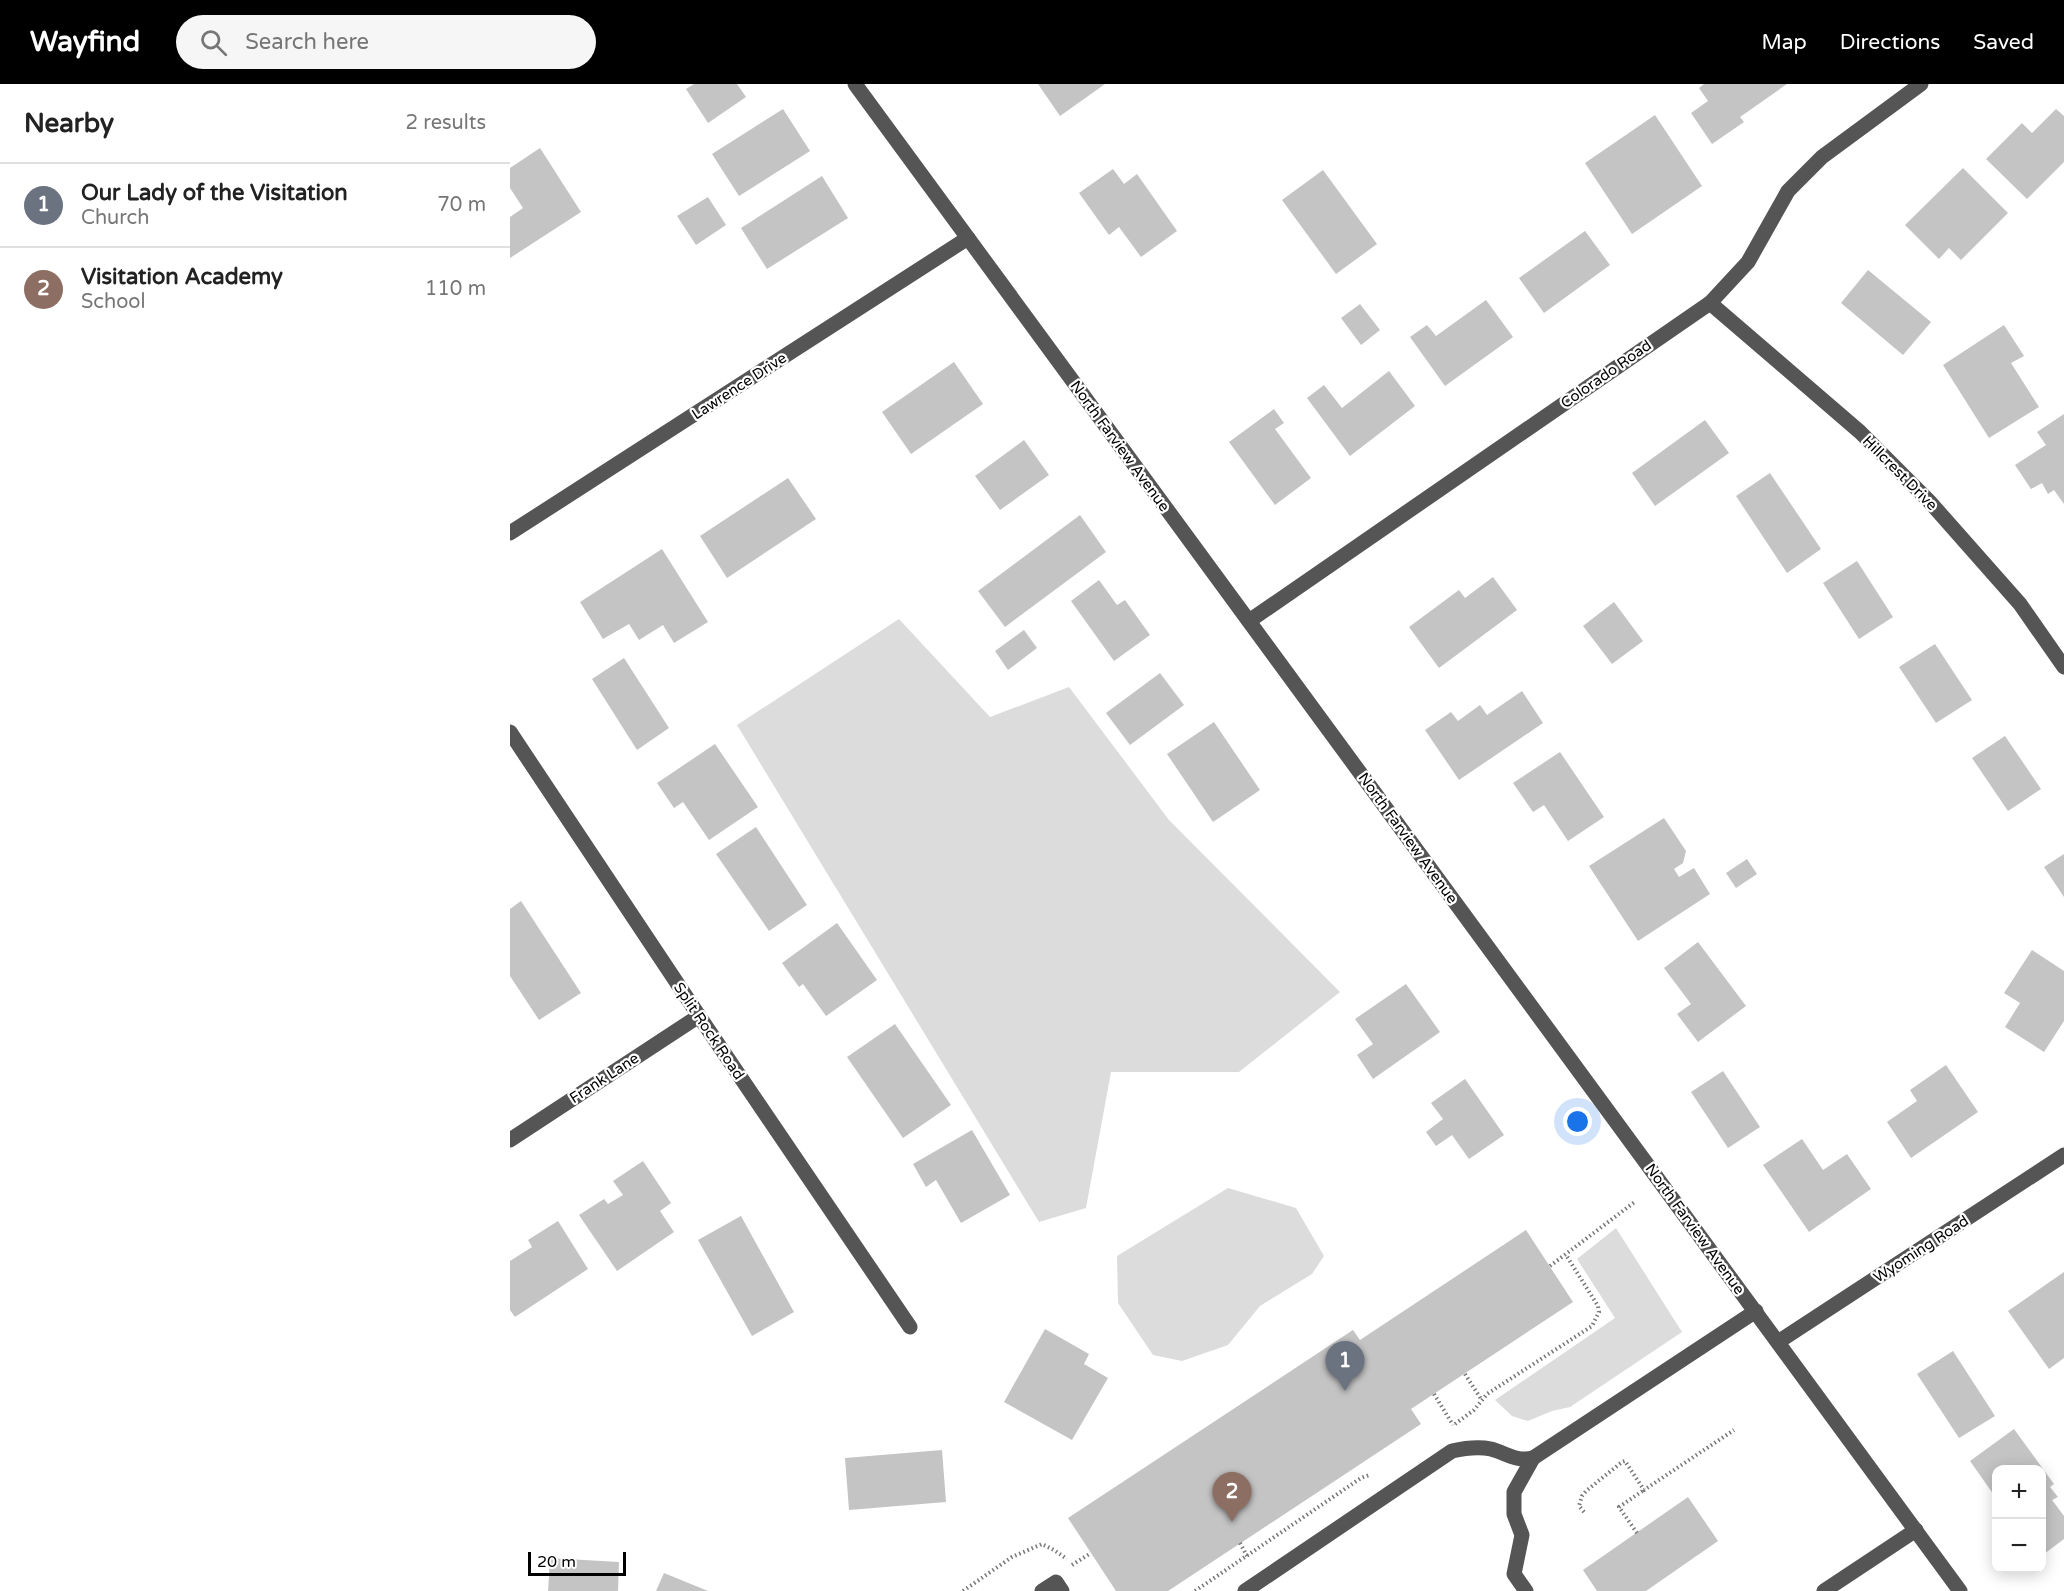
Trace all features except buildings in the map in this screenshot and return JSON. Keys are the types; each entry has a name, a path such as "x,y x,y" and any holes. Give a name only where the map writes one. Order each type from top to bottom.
{"street":[{"name":"North Farview Avenue","path":"855,84 1960,1591"},
{"name":"Colorado Road","path":"1249,621 1710,303 1748,262 1788,191 1822,158 1921,84"},
{"name":"Lawrence Drive","path":"510,533 968,238"},
{"name":"Hillcrest Drive","path":"1710,303 1860,432 1929,501 2020,604 2064,667"},
{"name":"Split Rock Road","path":"510,732 910,1327"},
{"name":"Frank Lane","path":"510,1140 699,1016"},
{"name":"Wyoming Road","path":"1778,1342 2064,1155"},
{"path":"1245,1591 1452,1450 1473,1447 1492,1449 1512,1458 1525,1460 1533,1458 1756,1311"},
{"path":"1526,1591 1514,1574 1522,1535 1514,1514 1514,1492 1533,1458"},
{"path":"1824,1591 1916,1530"},
{"path":"1042,1591 1056,1582 1062,1591"}],"path":[{"path":"1550,1266 1636,1201"},
{"path":"1444,1431 1474,1410 1481,1399 1592,1326 1597,1319 1598,1306 1566,1255"},
{"path":"1465,1374 1481,1399"},
{"path":"1434,1394 1453,1425"},
{"path":"1637,1533 1619,1507 1734,1430"},
{"path":"1584,1512 1579,1506 1586,1491 1622,1462 1625,1461 1644,1490"},
{"path":"1195,1591 1361,1478 1373,1474"},
{"path":"1240,1543 1247,1556"},
{"path":"963,1591 1012,1557 1042,1544 1066,1557 1078,1574"},
{"path":"1072,1565 1091,1552"}],"shaded area":[{"path":"899,619 990,717 1069,687 1169,820 1340,992 1239,1072 1111,1072 1086,1208 1039,1222 737,725"},
{"path":"1228,1188 1296,1208 1324,1256 1312,1274 1260,1306 1228,1345 1182,1361 1153,1355 1118,1303 1117,1256"},
{"path":"1616,1228 1682,1332 1570,1407 1552,1411 1528,1421 1512,1416 1495,1400 1615,1318 1577,1259"}],"place":[{"name":"Our Lady of the Visitation","path":"1345,1391"},
{"name":"Visitation Academy","path":"1232,1522"}]}
